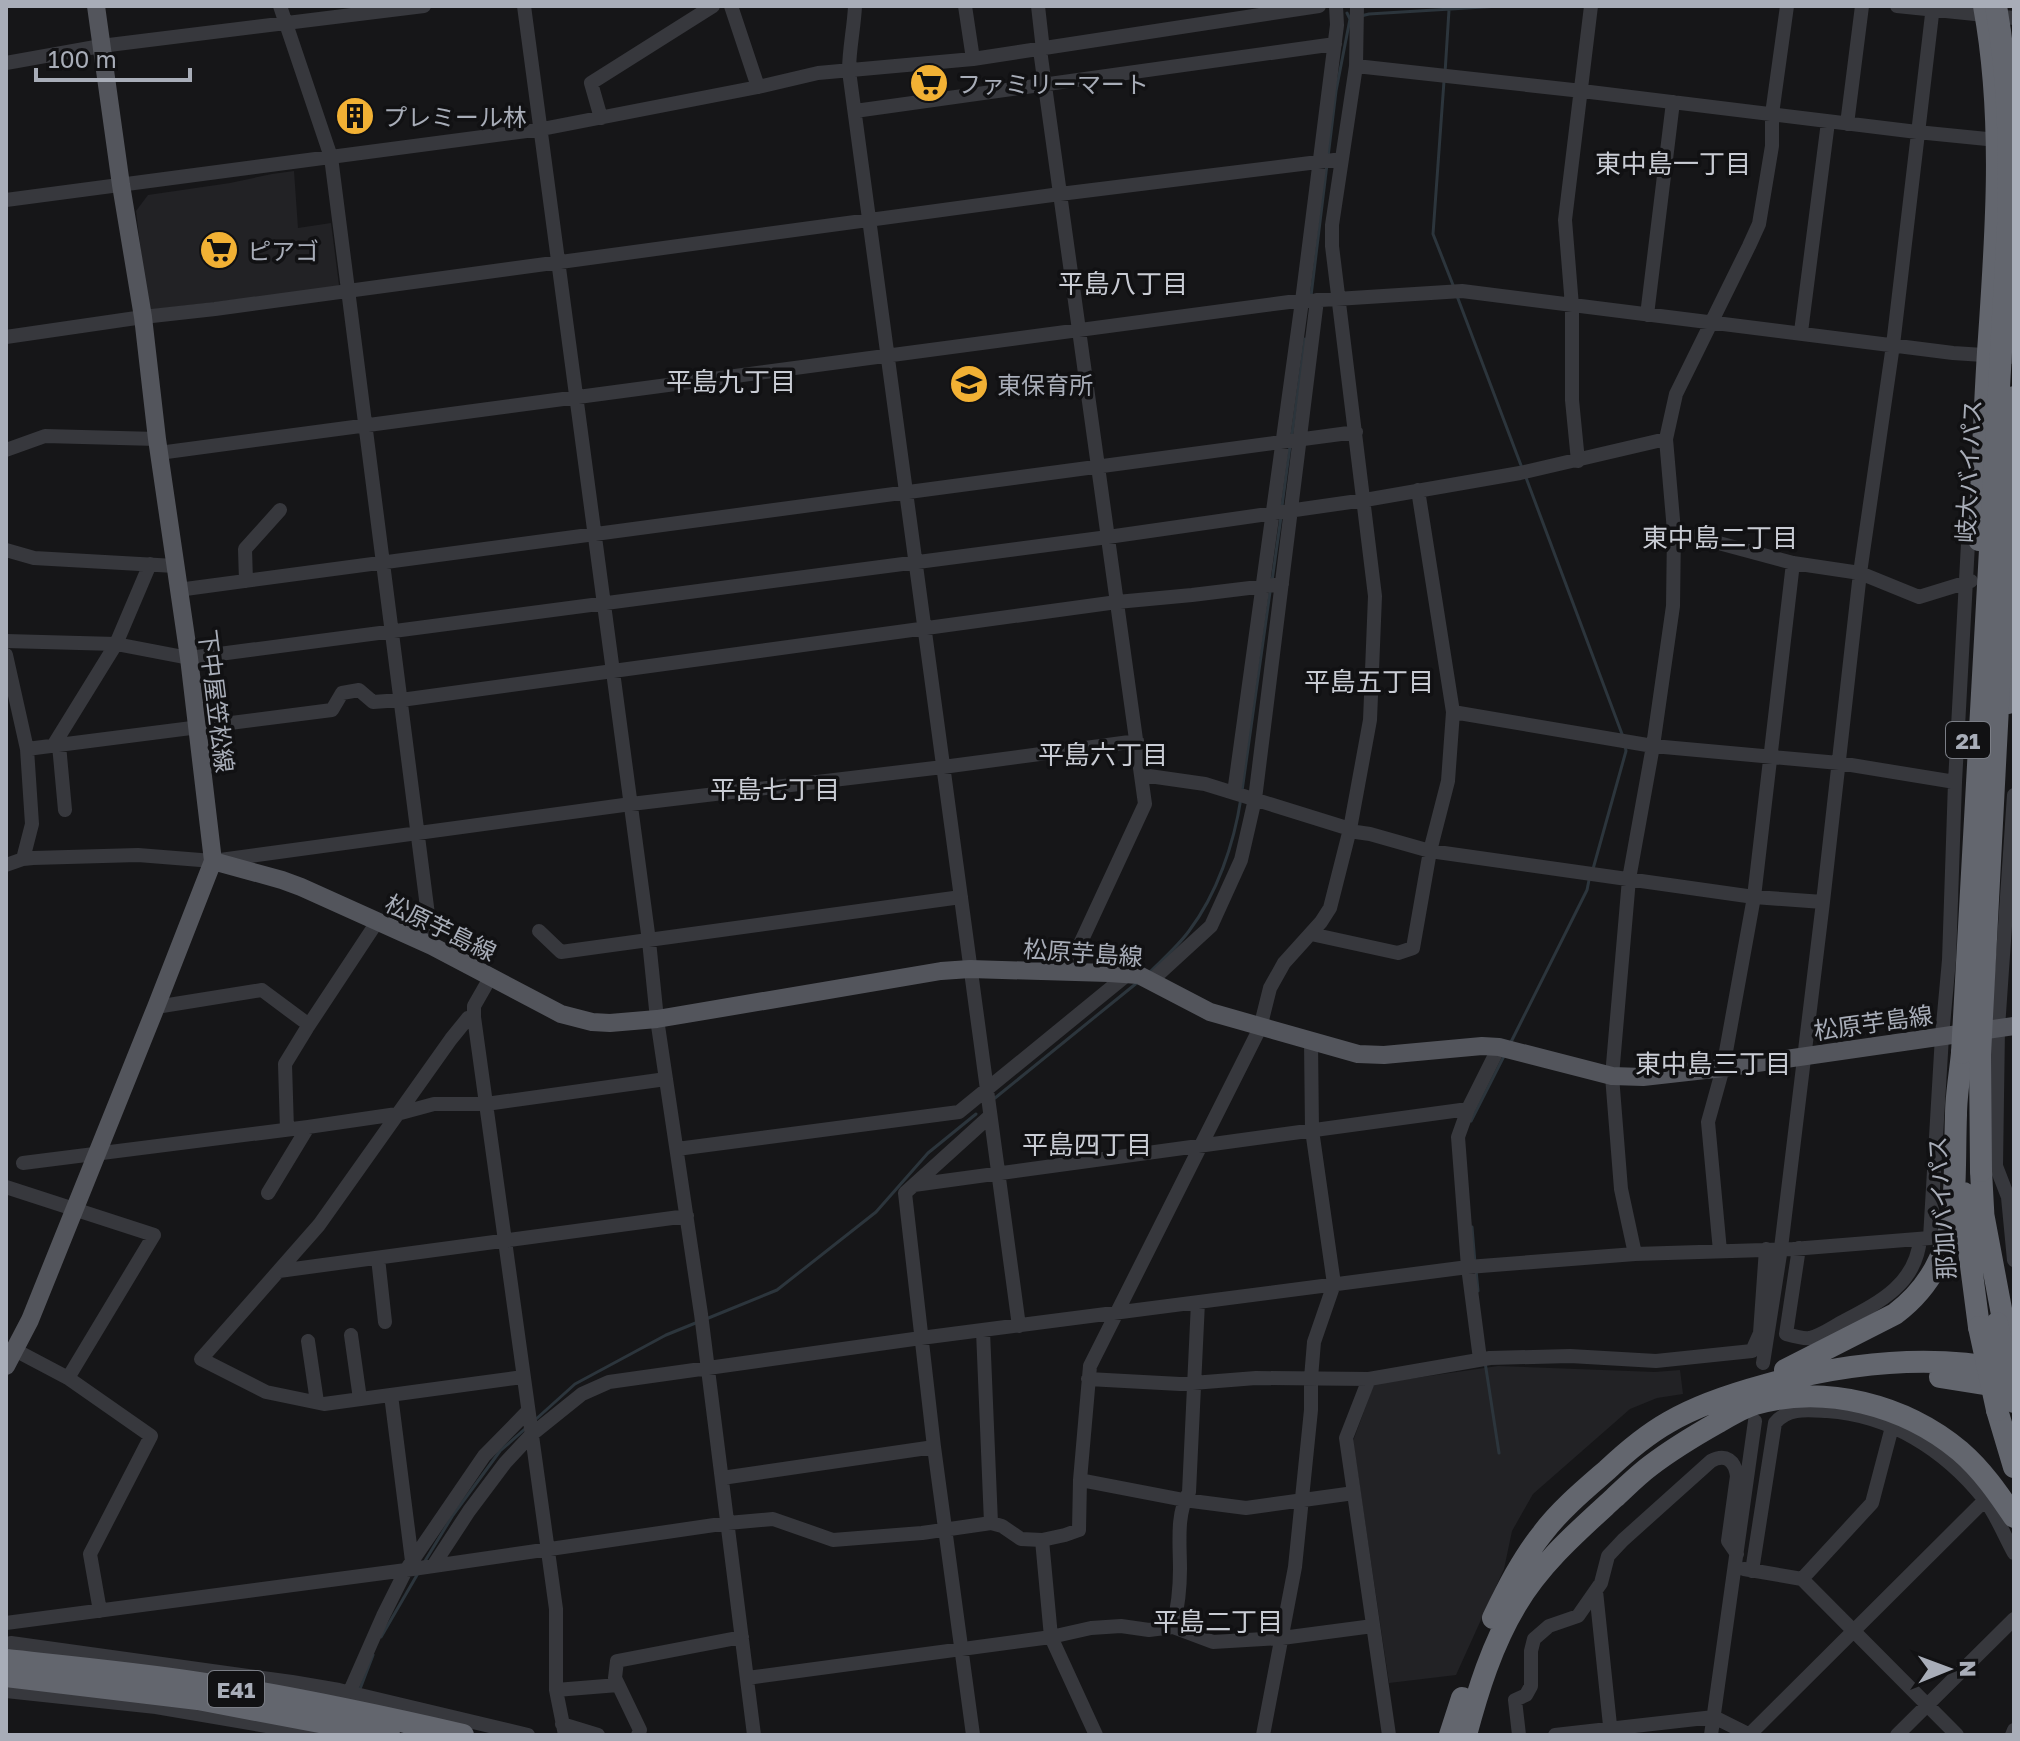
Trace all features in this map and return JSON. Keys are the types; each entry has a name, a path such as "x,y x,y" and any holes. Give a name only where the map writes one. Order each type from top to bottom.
{"highway":[{"path":"2011,6 2014,20"},
{"name":"21","path":"1977,940 1964,815 1997,209 1997,140 1988,9"},
{"name":"岐大バイパス","path":"1977,940 2008,226 2004,61 1988,9"},
{"name":"岐大バイパス","path":"1977,940 2014,397"},
{"name":"21","path":"1967,1171 1956,1113 1977,940 2002,818 2014,617"},
{"name":"那加バイパス","path":"1977,940 1980,1055 1967,1171 1968,1243 1993,1324"},
{"path":"1751,1405 1909,1303 1921,1291 1940,1259 1967,1171"},
{"name":"那加バイパス","path":"1967,1171 1983,1213 1993,1324 2014,1467"},
{"path":"1993,1324 2014,1372"},
{"path":"1751,1405 1828,1369 1884,1363 1947,1363 2014,1372"},
{"path":"1751,1405 1813,1385 1876,1376 1954,1378 2014,1389"},
{"path":"1451,1735 1468,1700 1483,1640 1510,1585 1542,1533 1559,1513 1632,1447 1650,1433 1690,1411 1778,1399 1821,1397 1891,1410 1960,1451 1980,1471 2014,1517"},
{"name":"E41","path":"8,1652 334,1707 463,1735"},
{"name":"E41","path":"6,1676 198,1699 389,1735"},
{"path":"1467,1735 1468,1700"}],"main road":[{"name":"下中屋笠松線","path":"11,1358 30,1320 213,861 143,317 96,6"},
{"name":"松原芋島線","path":"213,861 301,887 432,946 561,1014 592,1022 657,1019 941,971 970,969 1141,978 1210,1012 1358,1054 1384,1055 1482,1046 1505,1048 1612,1076 1643,1077 1723,1068 2006,1027"}],"street":[{"path":"280,6 331,157 432,946"},
{"path":"6,63 101,46 424,6"},
{"path":"524,6 657,1019 702,1321 754,1735"},
{"path":"601,118 591,83 713,6"},
{"path":"731,6 758,87"},
{"path":"855,6 849,71 1019,1326"},
{"path":"965,6 973,59"},
{"path":"1038,6 1044,84 1145,804 1067,972"},
{"path":"6,200 542,129 818,73 1042,50 1319,6"},
{"path":"6,1623 773,1519 833,1540 991,1523 1002,1526 1021,1539 1042,1540 1079,1530 1090,1366 1260,1028 1270,988 1284,963 1330,908 1350,829 1370,720 1375,596 1332,246 1330,160 1336,6"},
{"path":"1578,461 1572,400 1572,306 1565,220 1591,6"},
{"path":"1635,1254 1621,1189 1612,1076 1629,879 1653,746 1673,606 1674,531 1666,439 1676,394 1759,224 1772,146 1772,114 1787,6"},
{"path":"1847,124 1862,6"},
{"path":"1897,6 1988,9 2014,20"},
{"path":"677,1149 959,1112 986,1088 1211,926 1241,860 1244,796 1310,301 1330,160 1356,66 1357,8"},
{"path":"1088,1379 1180,1384 1256,1378 1369,1379 1485,1358 1570,1356 1656,1361 1752,1351 1760,1333 1805,1056 1860,573 1893,345 1932,8"},
{"path":"855,111 1335,44"},
{"path":"1356,66 1997,140"},
{"path":"1647,315 1673,102"},
{"path":"1801,332 1828,122"},
{"path":"6,337 1330,160"},
{"path":"6,450 45,436 158,446 365,426 1310,301 1455,291 2014,357"},
{"path":"178,590 1356,432"},
{"path":"6,641 116,644 189,658 1108,537 1365,500 1522,473 1666,439"},
{"path":"1311,934 1398,953 1413,948 1430,851 1448,781 1453,712 1418,490"},
{"path":"336,1735 419,1566 484,1456 530,1424 609,1382 1472,1266 1930,1238 1949,960 1970,515 1981,498"},
{"path":"246,581 245,549 280,510"},
{"path":"1674,531 1793,563 1860,573 1919,597 1968,582"},
{"path":"6,550 34,558 175,566"},
{"path":"1720,1251 1708,1122 1723,1068 1754,897 1793,563"},
{"path":"65,810 56,745 116,644 150,564"},
{"path":"27,749 332,710 342,693 359,690 373,702 401,700 1117,602 1272,585"},
{"path":"1244,796 1272,585"},
{"path":"6,655 27,749 32,824 23,859"},
{"path":"1453,712 1653,746 1839,763 1955,782"},
{"path":"6,865 23,859 138,855 213,861 631,804 1137,741"},
{"path":"1142,775 1205,784 1356,832 1430,851 1754,897 1823,902"},
{"path":"2014,795 2006,1027 1996,1166 2008,1197 2014,1260"},
{"path":"539,931 561,952 961,897"},
{"path":"287,1130 285,1064 377,922"},
{"path":"490,978 474,1006 474,1017 556,1609 556,1690 564,1730 598,1735"},
{"path":"156,1007 262,990 309,1025"},
{"path":"474,1017 468,1018 451,1039 319,1225 201,1359 266,1392 324,1404 523,1377"},
{"path":"1263,1735 1295,1567 1311,1410 1314,1342 1334,1284 1312,1130 1311,1042"},
{"path":"1485,1358 1458,1137 1468,1109 1505,1048"},
{"path":"23,1163 308,1127 397,1114 434,1104 486,1104 666,1079"},
{"path":"914,1185 1468,1109"},
{"path":"973,1735 934,1447 905,1193 990,1116"},
{"path":"268,1193 308,1127"},
{"path":"6,1187 154,1235 68,1378"},
{"path":"279,1271 687,1216"},
{"path":"1799,1248 1786,1334 1809,1338 1887,1296 1916,1261 1920,1239"},
{"path":"1763,1363 1774,1248"},
{"path":"378,1258 385,1322"},
{"path":"1173,1627 1179,1599 1179,1539 1184,1500 1189,1492 1198,1302"},
{"path":"983,1331 991,1523"},
{"path":"351,1335 360,1399"},
{"path":"308,1341 317,1402"},
{"path":"11,1358 68,1378 151,1436 90,1554 100,1611"},
{"path":"1369,1379 1346,1438 1389,1735"},
{"path":"391,1395 419,1566"},
{"path":"1711,1735 1736,1561 1751,1405"},
{"path":"1752,1571 1775,1423 1790,1412 1830,1411 1872,1419 1915,1437 1936,1451 1985,1500 2014,1553"},
{"path":"419,1566 469,1511 530,1424"},
{"path":"1802,1579 1872,1503 1892,1427"},
{"path":"722,1478 934,1447"},
{"path":"1519,1735 1515,1700 1526,1695 1531,1686 1534,1639 1549,1626 1578,1616 1601,1583 1608,1556 1718,1457 1732,1461 1736,1468 1728,1541 1736,1561 1752,1571 1802,1579 1957,1735"},
{"path":"1080,1480 1184,1500 1246,1508 1354,1493"},
{"path":"1555,1735 1611,1732 1714,1717 1748,1735 1985,1500"},
{"path":"1042,1540 1051,1637 1096,1735"},
{"path":"1596,1591 1611,1732"},
{"path":"1897,1735 2014,1619"},
{"path":"747,1678 1051,1637 1091,1628 1121,1626 1149,1630 1173,1627 1213,1642 1282,1638 1373,1626"},
{"path":"638,1735 640,1730 615,1678 617,1661 742,1637"},
{"path":"8,1652 292,1682 355,1693 528,1735"},
{"path":"556,1690 618,1685"},
{"path":"6,1691 156,1707 319,1735"}],"shaded area":[{"name":"ピアゴ","path":"294,171 298,228 331,223 339,285 336,288 148,310 136,211 148,195"},
{"path":"1498,1366 1655,1372 1680,1370 1683,1394 1657,1398 1630,1409 1533,1494 1512,1531 1504,1569 1456,1675 1389,1683 1353,1441 1374,1384"}],"waterway":[{"path":"1361,16 1500,6"},
{"path":"1445,73 1449,10"},
{"path":"1328,157 1336,91 1350,19 1347,13"},
{"path":"1444,81 1433,234 1453,285"},
{"path":"1311,296 1327,164"},
{"path":"1457,296 1522,468"},
{"path":"1292,434 1305,339"},
{"path":"1282,506 1290,446"},
{"path":"1525,475 1622,734"},
{"path":"1272,581 1281,517"},
{"path":"1242,791 1270,592"},
{"path":"1593,869 1626,751 1625,745"},
{"path":"1150,972 1185,937 1208,901 1229,851 1241,798"},
{"path":"1511,1042 1587,890 1589,880"},
{"path":"995,1098 1138,982"},
{"path":"1471,1121 1504,1056"},
{"path":"706,1319 777,1290 876,1212 928,1153 976,1114"},
{"path":"1472,1227 1475,1263"},
{"path":"1476,1270 1478,1291"},
{"path":"535,1420 575,1384 666,1335 698,1322"},
{"path":"1485,1362 1499,1453"},
{"path":"425,1561 453,1515 500,1451 526,1428"},
{"path":"381,1637 417,1575"},
{"path":"360,1689 373,1655"}],"place":[{"name":"ファミリーマート","path":"929,83"},
{"name":"プレミール林","path":"355,116"},
{"name":"ピアゴ","path":"219,250"},
{"name":"東保育所","path":"969,384"}],"district":[{"name":"東中島一丁目","path":"1673,163"},
{"name":"平島八丁目","path":"1123,283"},
{"name":"平島九丁目","path":"731,381"},
{"name":"東中島二丁目","path":"1720,537"},
{"name":"平島五丁目","path":"1369,681"},
{"name":"平島六丁目","path":"1103,754"},
{"name":"平島七丁目","path":"775,789"},
{"name":"東中島三丁目","path":"1713,1063"},
{"name":"平島四丁目","path":"1087,1144"},
{"name":"平島二丁目","path":"1218,1621"}]}
